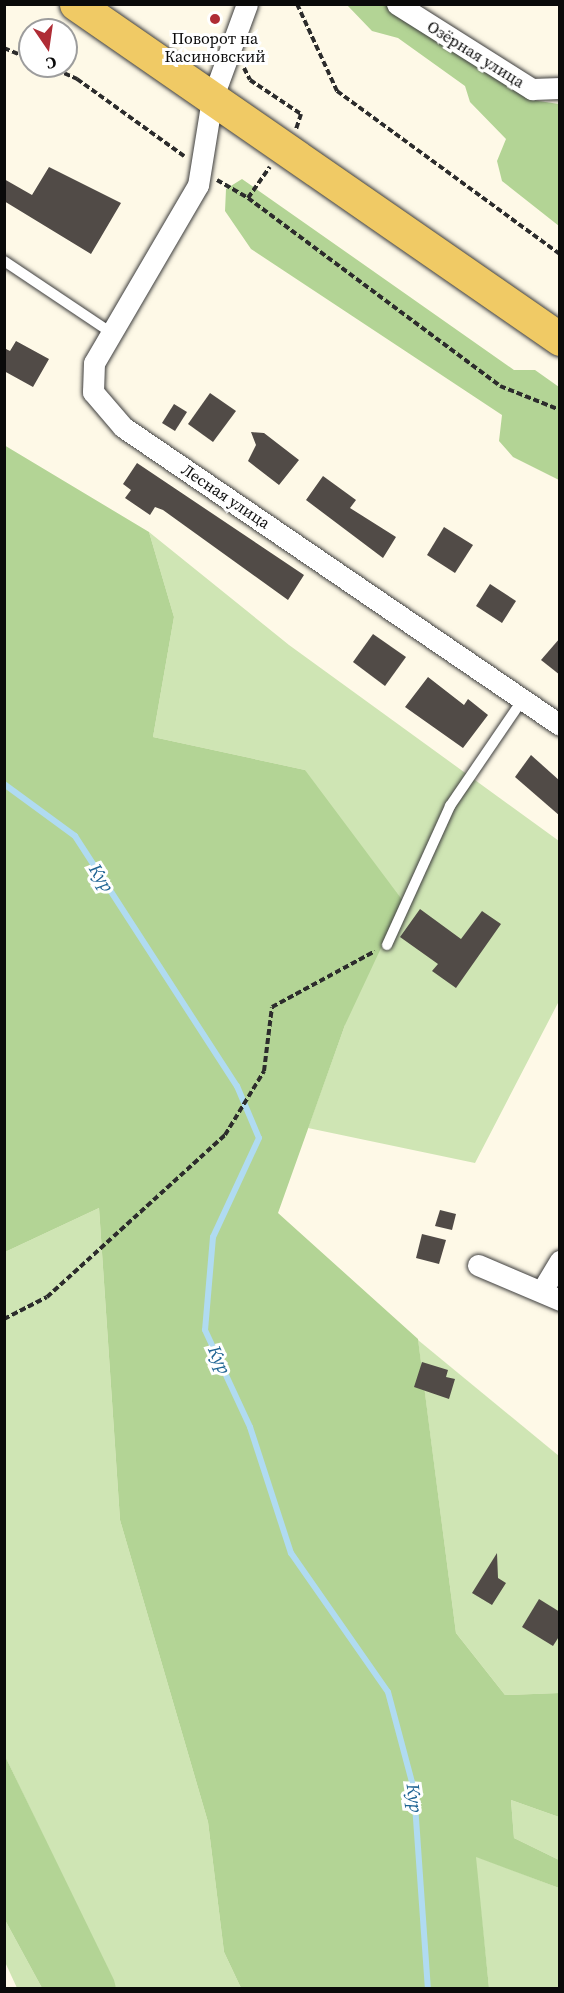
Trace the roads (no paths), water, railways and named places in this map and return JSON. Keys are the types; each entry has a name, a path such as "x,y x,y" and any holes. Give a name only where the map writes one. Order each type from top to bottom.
{"main road":[{"path":"76,4 560,339"}],"street":[{"path":"212,99 247,4"},
{"name":"Озёрная улица","path":"397,4 532,89 560,88"},
{"name":"Лесная улица","path":"212,99 198,185 94,363 93,392 123,427 560,725"},
{"path":"478,1265 551,1294 560,1261"}],"lane":[{"path":"4,261 113,334"},
{"path":"387,945 450,806 523,699"}],"waterway":[{"name":"Кур","path":"4,784 75,836 237,1086 259,1138 213,1237 205,1330 250,1427 291,1553 388,1692 414,1790 428,1988"}],"place":[{"name":"Поворот на Касиновский","path":"215,19"}]}
